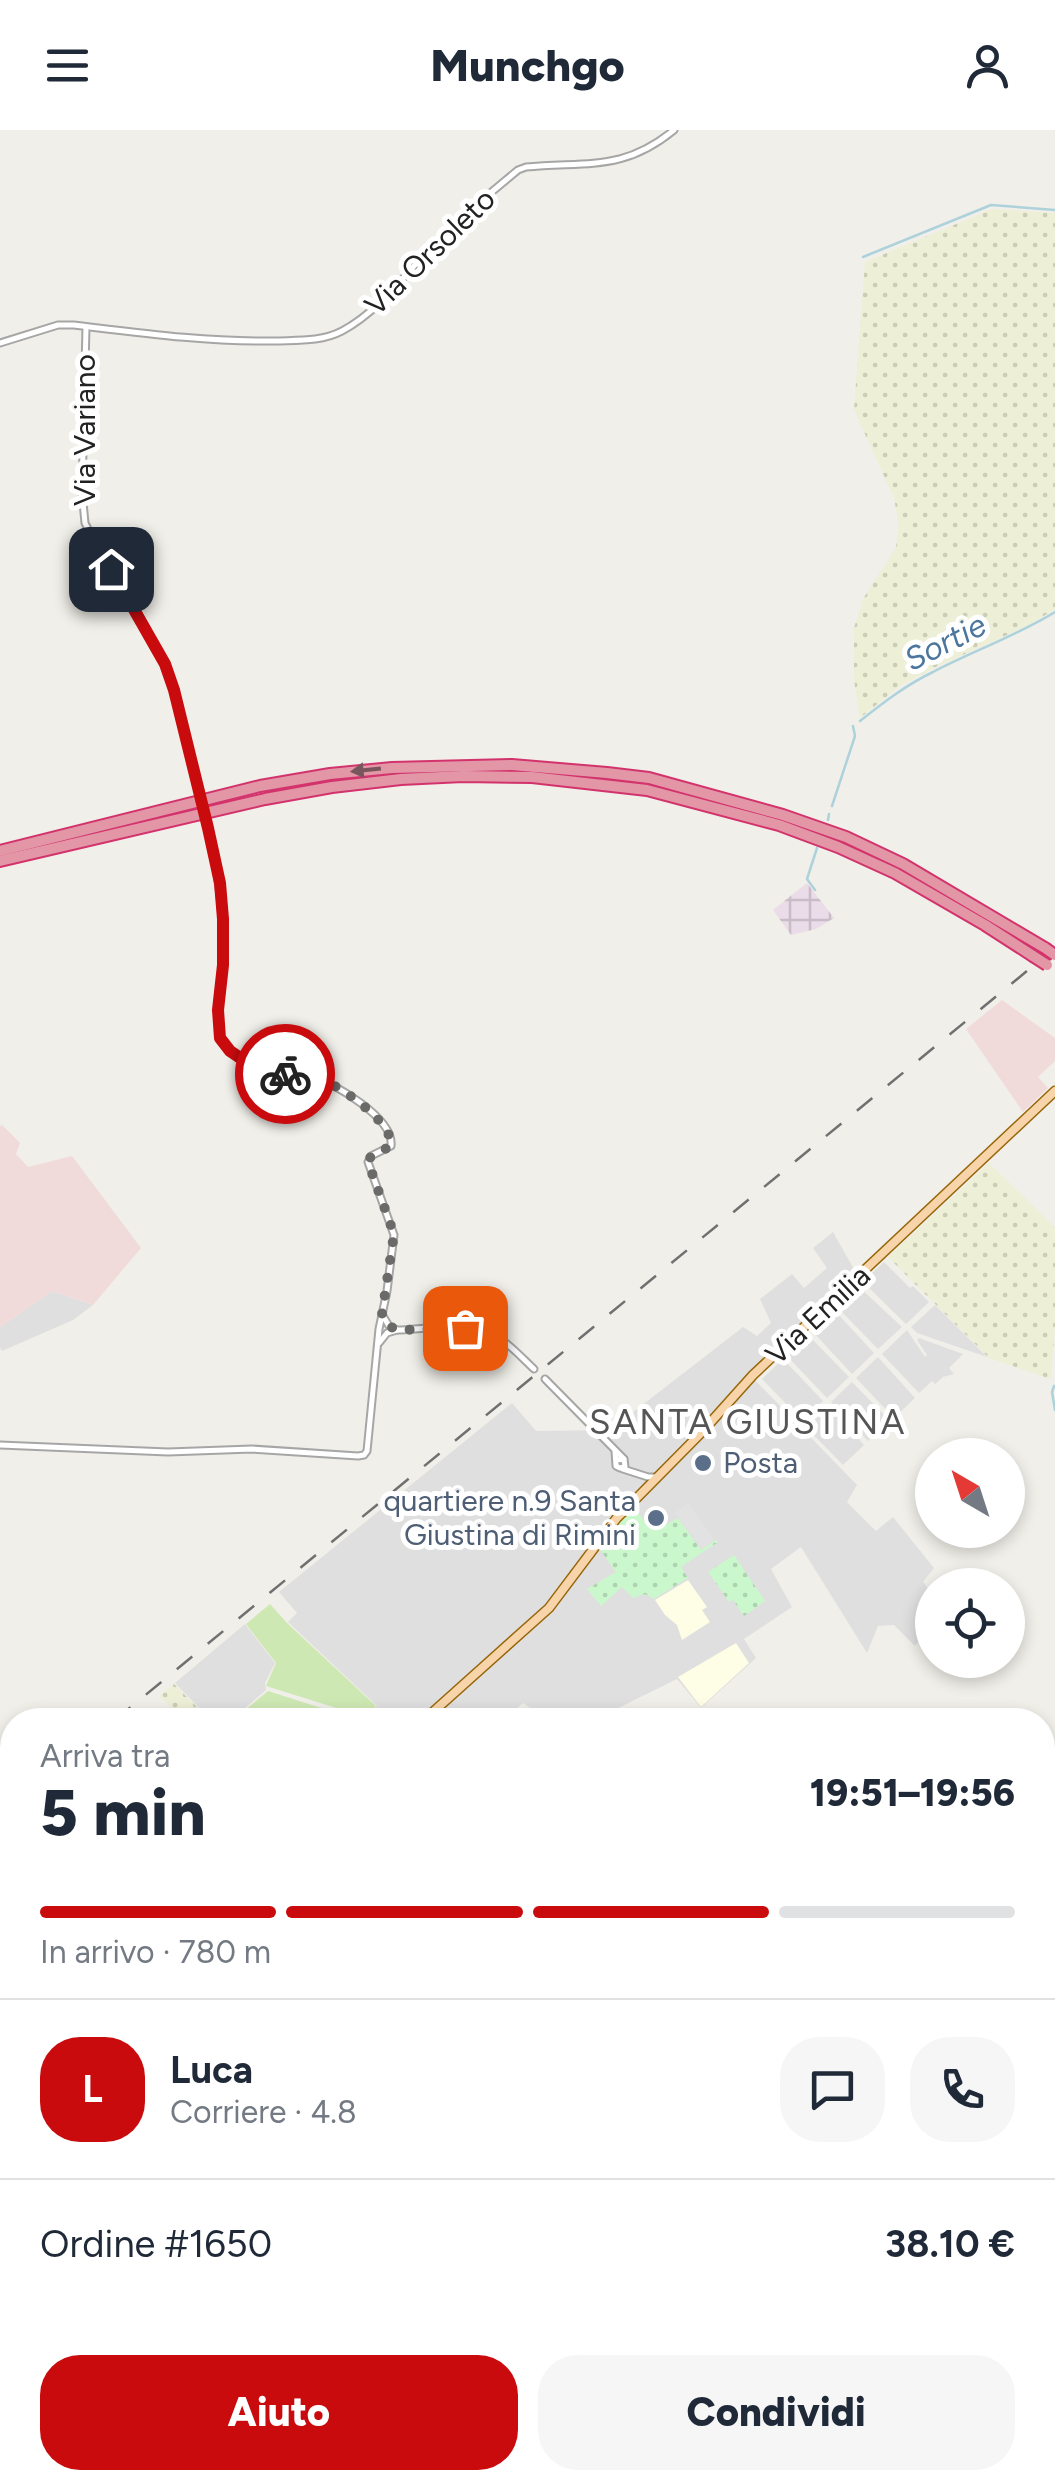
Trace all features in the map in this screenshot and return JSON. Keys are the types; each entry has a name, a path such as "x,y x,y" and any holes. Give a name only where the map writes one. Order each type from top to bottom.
{"highway":[{"path":"0,851 260,786 330,774 512,764 650,778 783,815 846,838 1050,951"},
{"path":"0,861 265,798 332,787 401,779 532,777 646,790 779,825 838,846 904,871 1051,968"}],"main road":[{"name":"Via Emilia","path":"437,1708 549,1608 616,1518 754,1376 1055,1091"}],"street":[{"name":"Via Orsoleto","path":"0,343 58,325 246,341 326,338 350,326 379,303 446,232 518,170 618,161 637,155 674,130"},
{"name":"Via Variano","path":"0,1445 364,1455 394,1234 368,1162 371,1156 391,1146 390,1134 376,1116 312,1075 261,1072 244,1062 220,1038 220,883 174,690 165,664 85,523 82,492 86,326"},
{"path":"382,1314 388,1330"},
{"path":"379,1329 465,1328 487,1332 534,1368"},
{"path":"378,1346 388,1330"},
{"path":"545,1379 614,1448 623,1462 635,1472 658,1476"}],"shaded area":[{"path":"992,209 1055,213 1055,609 900,686 860,718 854,680 854,628 863,599 896,548 899,525 894,498 854,410 865,262"},
{"path":"807,883 834,918 816,929 791,935 773,910"},
{"path":"1002,1000 1055,1038 1055,1061 1038,1077 1048,1088 1023,1112 966,1029"},
{"path":"0,1126 20,1143 16,1154 28,1167 72,1156 141,1248 93,1305 52,1291 0,1327"},
{"path":"989,1163 1055,1228 1051,1379 989,1358 888,1257"},
{"path":"833,1232 855,1271 749,1374 857,1485 847,1502 876,1531 893,1517 934,1568 915,1568 915,1646 894,1625 878,1626 867,1653 801,1547 771,1569 792,1607 744,1639 756,1658 701,1708 677,1679 618,1708 530,1708 523,1703 517,1708 375,1708 288,1622 297,1613 279,1592 512,1403 536,1431 610,1430 743,1327 757,1336 771,1323 760,1299 792,1274 804,1288 827,1268 813,1248"},
{"path":"884,1262 929,1302 906,1324 863,1282"},
{"path":"859,1287 902,1327 878,1349 838,1308"},
{"path":"52,1291 93,1305 73,1320 2,1351 0,1327"},
{"path":"935,1305 987,1357 917,1333 911,1327"},
{"path":"835,1311 874,1353 852,1374 813,1332"},
{"path":"907,1330 925,1357 919,1338 963,1354 949,1368 954,1374 935,1384 932,1381 919,1393 882,1354"},
{"path":"809,1336 849,1377 827,1398 787,1356"},
{"path":"878,1357 915,1398 894,1418 856,1378"},
{"path":"783,1359 823,1401 803,1421 762,1379"},
{"path":"852,1382 890,1421 868,1441 831,1402"},
{"path":"827,1405 864,1445 843,1465 805,1426"},
{"path":"688,1503 715,1540 702,1549 675,1513"},
{"path":"688,1580 707,1607 702,1610 710,1622 682,1640 677,1625 655,1600"},
{"path":"245,1624 275,1663 265,1683 266,1690 245,1708 199,1708 175,1683"},
{"path":"736,1643 749,1663 701,1707 678,1677"},
{"path":"174,1684 198,1708 172,1708 159,1696"}],"green space":[{"path":"634,1507 650,1528 678,1518 701,1550 718,1542 681,1567 688,1578 654,1599 645,1594 633,1598 622,1587 601,1606 587,1589 616,1572 598,1547"},
{"path":"734,1555 765,1601 744,1616 708,1572"},
{"path":"270,1604 376,1706 336,1708 266,1686 276,1663 246,1624"},
{"path":"268,1691 321,1708 247,1708"}],"waterway":[{"name":"Sortie","path":"863,257 991,205 1055,210"},
{"name":"Sortie","path":"860,721 923,677 1055,612"},
{"name":"Sortie","path":"832,806 855,736 853,726"},
{"name":"Sortie","path":"828,820 829,814"},
{"name":"Sortie","path":"815,890 807,879 817,848"},
{"path":"1054,1386 1055,1410"}],"railway":[{"path":"130,1708 1055,948"}],"way so far":[{"path":"285,1074 312,1075 334,1087 376,1116 390,1134 393,1144 371,1156 368,1162 394,1234 384,1321 397,1330 465,1328"}],"place":[{"name":"Posta","path":"703,1463"},
{"name":"quartiere n.9 Santa Giustina di Rimini","path":"656,1518"}],"district":[{"name":"SANTA GIUSTINA","path":"748,1422"}],"route":[{"path":"111,569 165,664 208,828 223,919 220,1038 230,1051 261,1072 285,1074"}]}
